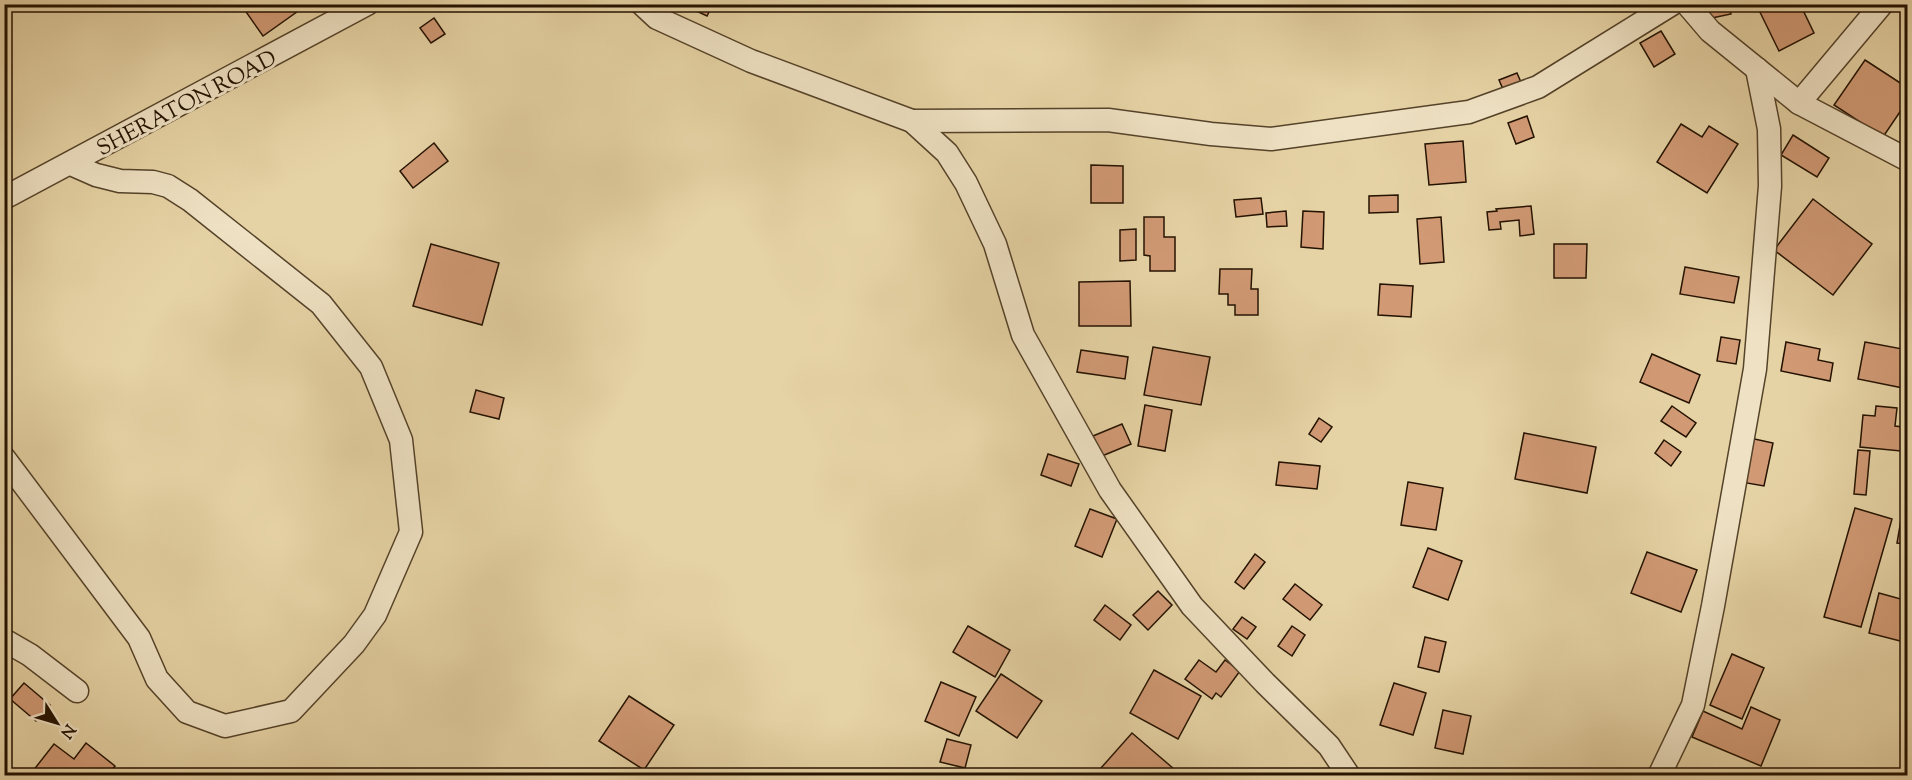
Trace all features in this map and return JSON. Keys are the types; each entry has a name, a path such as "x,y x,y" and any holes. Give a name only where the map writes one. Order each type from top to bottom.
{"street":[{"name":"SHERATON ROAD","path":"4,198 367,4"},
{"path":"642,4 657,18 751,61 912,121 1108,120 1211,134 1271,139 1469,112 1538,87 1672,4"},
{"path":"1687,4 1710,31 1799,103 1908,160"},
{"path":"1799,103 1882,4"},
{"path":"1659,776 1693,705 1755,369 1770,186 1769,129 1757,69"},
{"path":"912,121 946,153 966,183 995,244 1023,335 1110,490 1192,606 1264,683 1329,746 1349,776"},
{"path":"4,458 139,638 157,680 187,712 225,726 291,711 354,644 375,615 411,532 401,441 371,367 321,304 199,207 168,186 153,182 120,181 96,175 70,164"},
{"path":"4,640 30,655 77,691"}],"building":[{"path":"251,4 308,4 263,36 244,9"},
{"path":"689,4 713,4 707,16 688,7"},
{"path":"1704,4 1729,4 1731,14 1707,19"},
{"path":"1756,4 1800,4 1814,33 1779,51"},
{"path":"434,18 445,34 431,43 420,28"},
{"path":"1661,31 1675,54 1654,67 1640,43"},
{"path":"1865,60 1908,88 1908,100 1883,137 1834,105"},
{"path":"1517,73 1524,89 1506,96 1499,80"},
{"path":"1527,116 1534,137 1516,144 1508,123"},
{"path":"1681,124 1702,137 1709,126 1738,144 1707,193 1657,162"},
{"path":"1793,135 1829,158 1817,177 1781,155"},
{"path":"1463,141 1466,182 1429,185 1425,144"},
{"path":"434,143 448,161 413,188 400,171"},
{"path":"1091,165 1123,166 1123,203 1091,203"},
{"path":"1398,195 1398,212 1369,213 1369,196"},
{"path":"1261,198 1263,214 1236,217 1234,200"},
{"path":"1813,199 1872,244 1833,295 1774,250"},
{"path":"1531,206 1534,234 1520,236 1519,220 1500,222 1501,229 1489,230 1487,212"},
{"path":"1286,211 1287,226 1267,227 1266,213"},
{"path":"1303,211 1324,212 1323,249 1301,247"},
{"path":"1144,217 1164,217 1164,237 1175,237 1175,271 1150,271 1150,256 1144,255"},
{"path":"1441,217 1444,262 1420,264 1417,219"},
{"path":"1136,229 1136,260 1120,261 1120,230"},
{"path":"431,244 499,263 482,325 413,306"},
{"path":"1554,244 1587,244 1586,278 1554,278"},
{"path":"1685,267 1739,277 1734,303 1680,294"},
{"path":"1220,269 1252,269 1251,289 1258,289 1258,315 1235,315 1235,305 1228,305 1228,294 1219,294"},
{"path":"1130,281 1131,326 1079,326 1079,282"},
{"path":"1380,284 1413,286 1411,317 1378,315"},
{"path":"1721,337 1740,340 1736,364 1717,361"},
{"path":"1786,342 1820,349 1818,360 1833,363 1830,381 1781,371"},
{"path":"1865,342 1908,350 1908,389 1858,379"},
{"path":"1153,347 1210,357 1201,405 1144,395"},
{"path":"1081,350 1128,357 1125,379 1077,372"},
{"path":"1652,354 1700,375 1689,403 1640,382"},
{"path":"476,390 504,398 499,419 470,412"},
{"path":"1145,405 1172,410 1165,451 1138,446"},
{"path":"1672,406 1696,423 1686,437 1661,421"},
{"path":"1876,406 1897,408 1895,426 1903,427 1901,451 1860,447 1863,415 1875,416"},
{"path":"1319,418 1332,427 1321,442 1309,434"},
{"path":"1122,424 1131,444 1102,456 1093,436"},
{"path":"1524,433 1596,447 1587,493 1515,479"},
{"path":"1750,438 1773,443 1764,486 1741,482"},
{"path":"1664,440 1681,452 1671,466 1655,453"},
{"path":"1858,450 1870,451 1866,495 1854,494"},
{"path":"1048,454 1079,464 1071,486 1041,475"},
{"path":"1279,462 1320,466 1317,489 1276,485"},
{"path":"1408,482 1443,488 1436,530 1401,525"},
{"path":"1855,508 1892,519 1861,627 1824,617"},
{"path":"1090,509 1117,519 1102,557 1075,546"},
{"path":"1902,514 1908,514 1908,544 1897,543"},
{"path":"1428,548 1462,561 1448,600 1413,587"},
{"path":"1647,552 1697,570 1681,612 1631,593"},
{"path":"1255,554 1265,562 1244,589 1235,582"},
{"path":"1295,584 1322,605 1310,620 1283,599"},
{"path":"1158,591 1172,605 1148,630 1133,615"},
{"path":"1879,593 1908,601 1908,643 1869,633"},
{"path":"1105,605 1131,625 1120,640 1094,620"},
{"path":"1242,617 1256,627 1247,639 1233,629"},
{"path":"968,626 1010,650 995,677 953,652"},
{"path":"1292,626 1305,635 1292,656 1278,646"},
{"path":"1425,637 1446,642 1439,672 1418,667"},
{"path":"1732,654 1764,668 1742,719 1710,705"},
{"path":"1199,660 1216,672 1225,660 1240,671 1221,697 1216,693 1212,699 1185,679"},
{"path":"1154,670 1201,696 1178,739 1130,713"},
{"path":"1001,674 1042,701 1017,738 976,711"},
{"path":"941,682 976,697 959,736 925,721"},
{"path":"24,683 50,705 36,721 10,699"},
{"path":"1394,683 1426,693 1413,735 1380,725"},
{"path":"629,696 674,725 644,770 599,741"},
{"path":"1751,707 1780,720 1761,766 1692,737 1703,711 1742,729"},
{"path":"1443,710 1471,716 1463,754 1435,748"},
{"path":"1132,733 1181,776 1110,776 1101,768"},
{"path":"947,739 971,745 965,768 940,762"},
{"path":"86,743 115,766 107,776 29,776 54,744 74,759"}]}
